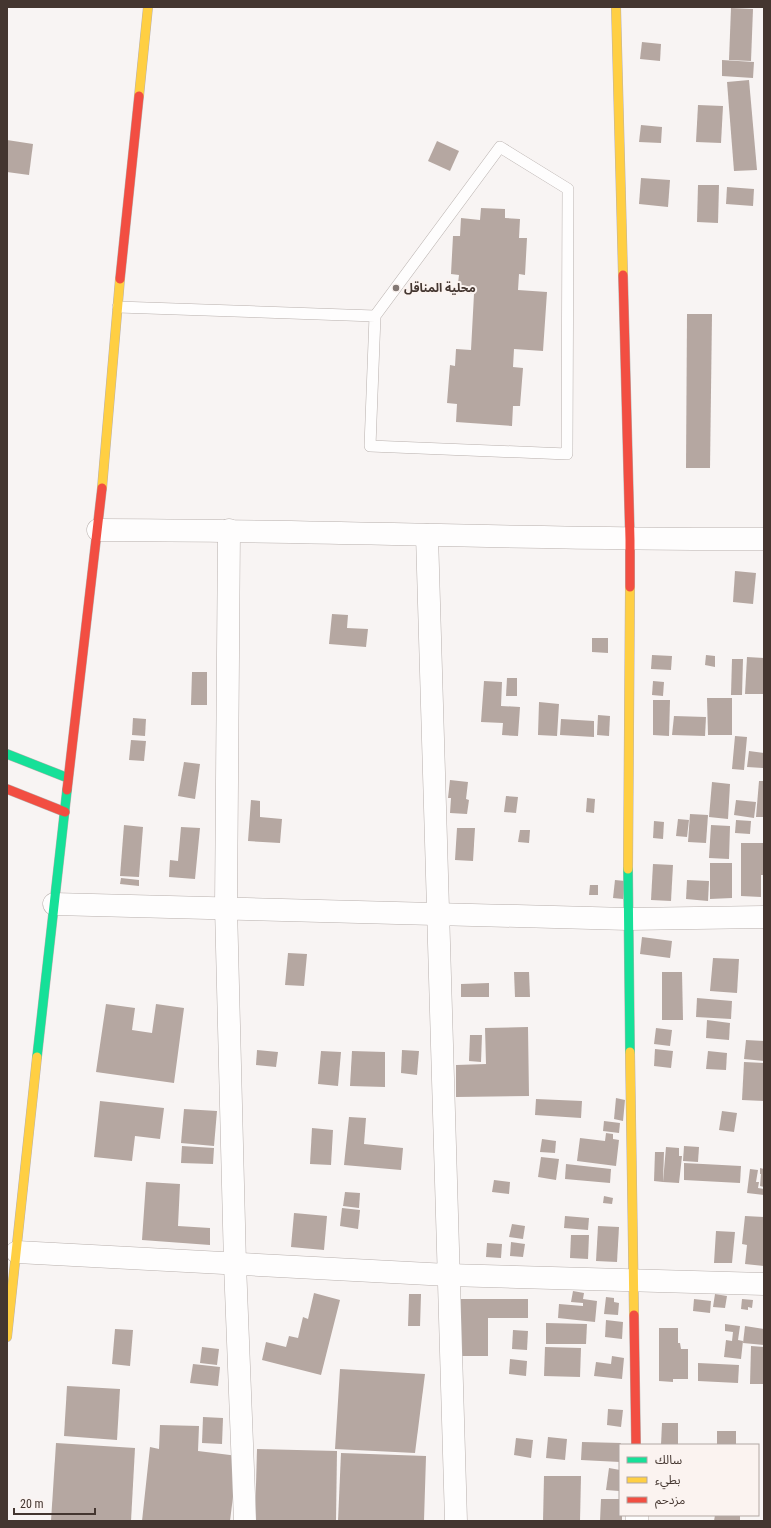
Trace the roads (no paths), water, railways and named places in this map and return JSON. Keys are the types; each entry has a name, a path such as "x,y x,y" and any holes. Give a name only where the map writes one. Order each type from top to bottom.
{"street":[{"path":"7,1337 10,1292 17,1252 68,778 98,530 118,307 148,7"},
{"path":"616,7 630,540 628,919 636,1444"},
{"path":"98,530 229,530 630,540 764,539"},
{"path":"229,530 226,907 235,1264 245,1521"},
{"path":"427,535 456,1521"},
{"path":"7,754 68,778"},
{"path":"7,789 65,812"},
{"path":"54,904 226,907 628,919 764,916"},
{"path":"17,1252 448,1274 764,1284"}],"lane":[{"path":"500,147 568,189 567,454 370,446 375,316 500,147"},
{"path":"118,307 375,316"}],"place":[{"name":"محلية المناقل","path":"396,288"}]}
